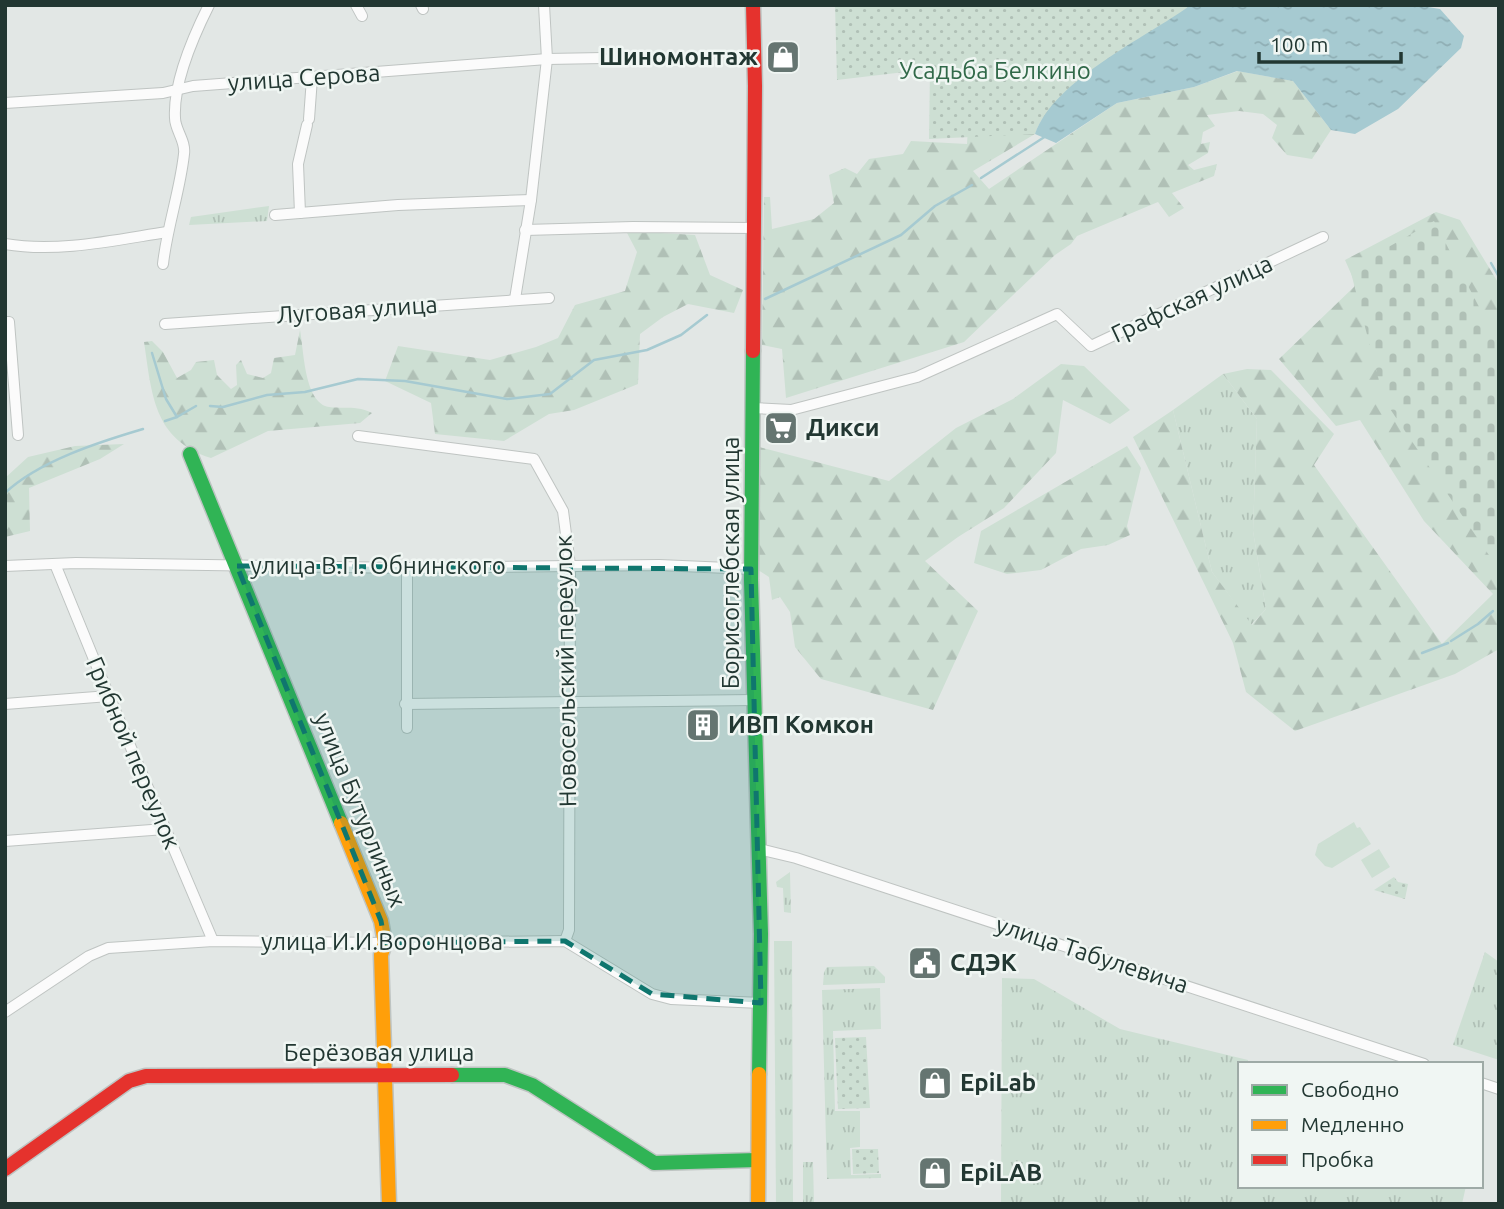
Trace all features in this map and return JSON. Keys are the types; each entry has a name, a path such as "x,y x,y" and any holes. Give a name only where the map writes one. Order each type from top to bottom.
{"street":[{"path":"163,264 167,232 185,150 175,119 178,88 196,31 209,5"},
{"path":"356,5 362,16"},
{"path":"515,299 524,230 531,200 547,59 544,5"},
{"name":"Борисоглебская улица","path":"753,5 751,569 760,849 758,1204"},
{"name":"улица Серова","path":"5,103 163,93 178,88 547,59 603,58"},
{"path":"300,213 298,164 308,122 312,78"},
{"path":"275,215 398,205 531,200"},
{"path":"524,230 754,228"},
{"path":"5,244 43,246 85,243 167,232"},
{"name":"Графская улица","path":"753,408 791,410 917,377 1057,314 1091,346 1324,237"},
{"name":"Луговая улица","path":"165,324 549,298"},
{"path":"5,322 9,322 18,435"},
{"name":"Новосельский переулок","path":"358,436 534,459 563,511 570,565 569,930 565,941"},
{"name":"улица Бутурлиных","path":"191,454 381,921 384,943 381,955 389,1204"},
{"name":"улица В.П. Обнинского","path":"5,566 55,564 407,568 659,565 751,569"},
{"name":"Грибной переулок","path":"55,564 108,696 213,941"},
{"path":"407,568 407,728"},
{"path":"5,704 108,696"},
{"path":"405,704 755,700"},
{"path":"5,841 165,829"},
{"name":"улица Табулевича","path":"760,849 796,858 1418,1062"},
{"name":"улица И.И.Воронцова","path":"5,1012 89,956 108,948 213,941 565,941"},
{"path":"565,941 652,994 671,999 761,1003"},
{"name":"Берёзовая улица","path":"5,1169 129,1081 146,1076 505,1075 532,1085 654,1163 757,1160"}],"highlighted area":[{"path":"237,566 751,569 761,1003 652,994 565,941 385,943 381,921"}],"green space":[{"name":"Усадьба Белкино","path":"835,5 1191,5 1081,79 1061,96 1045,115 1035,134 929,139 930,69 837,80"},
{"path":"1191,5 1039,122 1035,134 973,171 989,189 1117,103 1194,87 1238,71 1293,81 1331,130 1312,159 1287,155 1272,138 1277,125 1263,114 1239,111 1207,115 1215,126 1203,132 1201,144 1210,142 1208,153 1188,165 1194,170 1217,164 1214,176 1172,193 1184,208 1169,217 1158,202 1077,236 964,342 786,398 782,349 762,345 764,197 770,197 772,229 814,219 834,203 829,175 845,168 857,174 869,159 903,154 911,141 967,144 969,110"},
{"path":"269,206 267,221 189,225 191,217"},
{"path":"1436,212 1460,220 1499,284 1499,649 1455,674 1295,731 1246,692 1233,643 1133,437 1173,410 1212,572 1252,625 1266,609 1253,531 1257,419 1223,374 1247,369 1271,370 1334,434 1314,465 1442,644 1493,594 1424,521 1360,420 1336,426 1279,359 1356,285 1345,260"},
{"path":"1434,221 1499,345 1499,570 1384,400 1350,269"},
{"path":"626,231 695,235 710,275 743,290 734,313 688,304 663,317 640,334 638,384 574,410 549,414 504,441 435,434 431,403 385,381 398,346 490,360 558,338 575,305 625,291 637,252"},
{"path":"300,330 307,375 314,396 329,407 356,408 372,413 360,423 268,431 211,458 192,450 166,427 153,397 144,342 152,341 163,352 177,378 191,370 196,362 214,360 217,375 231,389 237,385 236,365 241,360 247,374 263,378 271,373 274,358 295,355"},
{"path":"1061,364 1084,366 1130,410 1110,424 1063,400 1056,453 1004,508 925,561 978,611 933,710 821,679 795,647 790,612 780,597 772,600 769,577 758,570 759,447 889,481 956,428 1013,399"},
{"path":"1223,374 1257,419 1253,531 1266,609 1251,625 1212,572 1173,410"},
{"path":"124,444 100,459 29,488 30,531 5,537 5,478 28,457 75,446"},
{"path":"1127,446 1141,468 1127,526 1130,535 1108,545 1081,549 1041,570 1007,574 974,563 981,531"},
{"path":"1354,822 1371,844 1332,868 1325,866 1315,855 1318,844"},
{"path":"1379,849 1390,867 1372,878 1361,860"},
{"path":"790,872 791,913 784,912 783,888 777,887 776,882"},
{"path":"1394,877 1398,882 1408,884 1405,899 1374,890"},
{"path":"774,941 792,941 793,1204 776,1204"},
{"path":"1485,952 1499,962 1499,1060 1453,1045"},
{"path":"874,966 885,977 885,983 823,985 827,967"},
{"path":"1002,978 1034,979 1120,1029 1248,1060 1238,1062 1238,1188 1466,1188 1462,1204 1001,1204"},
{"path":"880,988 881,1029 833,1031 835,1111 860,1111 860,1147 850,1148 851,1175 881,1174 881,1178 827,1179 822,990"},
{"path":"866,1037 870,1108 838,1109 835,1038"},
{"path":"852,1149 878,1149 879,1173 853,1174"},
{"path":"803,1162 813,1162 814,1204 803,1204"}],"water":[{"path":"1191,5 1416,5 1440,9 1464,36 1461,48 1398,109 1355,134 1331,130 1293,81 1237,71 1194,87 1117,103 1056,143 1035,134 1045,114 1081,78"}],"waterway":[{"path":"981,178 1046,136"},
{"path":"765,299 901,235 935,206 972,185"},
{"path":"1491,263 1499,277"},
{"path":"210,406 223,407 267,395 305,392 358,379 405,381 507,399 550,394 594,360 647,350 681,335 707,315"},
{"path":"152,353 166,399 177,417"},
{"path":"165,421 196,406"},
{"path":"5,493 52,462 143,429"},
{"path":"1451,641 1493,611"},
{"path":"1422,653 1448,643"}],"traffic: fast":[{"path":"753,351 751,580 761,934 759,1074"},
{"path":"190,454 341,823"},
{"path":"452,1075 505,1075 532,1085 654,1163 757,1160"}],"traffic: slow":[{"path":"341,823 381,921 385,943 381,955 389,1204"},
{"path":"758,1204 759,1074"}],"traffic: jam":[{"path":"753,5 753,351"},
{"path":"5,1169 129,1081 146,1076 452,1075"}],"place":[{"name":"Шиномонтаж","path":"783,57"},
{"name":"Дикси","path":"781,428"},
{"name":"ИВП Комкон","path":"703,725"},
{"name":"СДЭК","path":"925,963"},
{"name":"EpiLab","path":"935,1083"},
{"name":"EpiLAB","path":"935,1173"}]}
